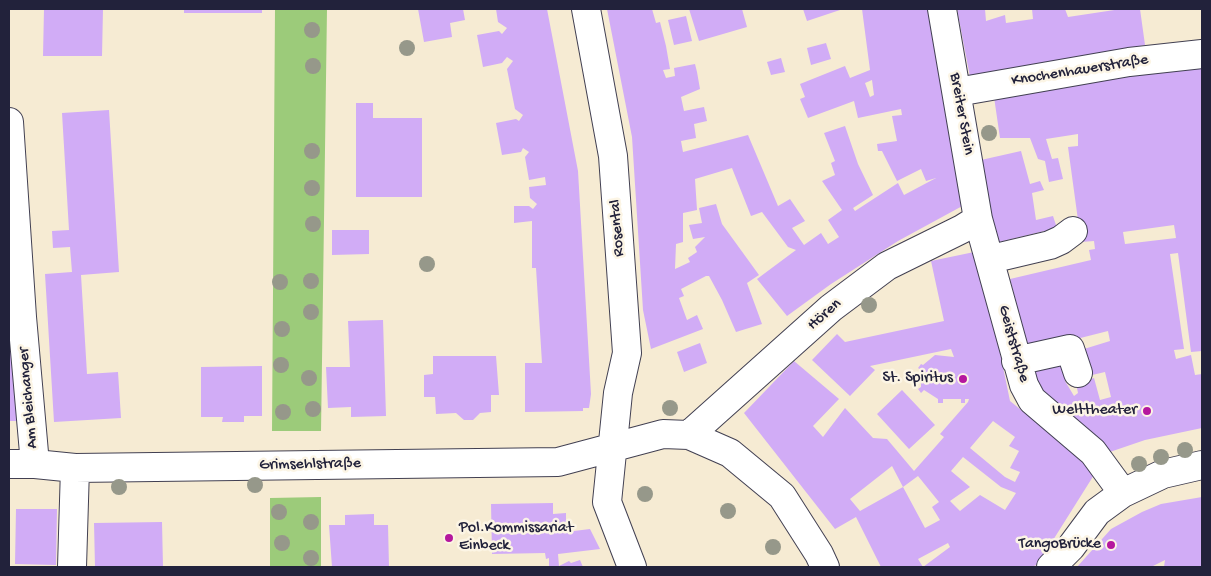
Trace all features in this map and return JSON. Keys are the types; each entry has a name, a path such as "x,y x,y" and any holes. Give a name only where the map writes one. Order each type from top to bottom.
{"street":[{"name":"Rosental","path":"586,9 613,156 627,353 618,393 607,502 632,567"},
{"name":"Breiter Stein","path":"942,9 958,92 978,219"},
{"name":"Knochenhauerstraße","path":"958,92 1129,62 1202,54"},
{"name":"Am Bleichanger","path":"9,122 22,317 22,464"},
{"name":"Geiststraße","path":"978,219 991,259 1016,361 1024,385 1032,400 1093,452 1123,493"},
{"name":"Hören","path":"689,435 839,302 887,266 978,219"},
{"path":"991,259 1050,245 1073,231"},
{"path":"1016,361 1070,349 1078,373"},
{"name":"Grimsehlstraße","path":"22,464 74,468 558,462 663,434 689,435"},
{"path":"689,435 730,454 782,496 819,554 824,567"},
{"path":"1051,567 1071,547 1097,512 1123,493 1163,474 1202,465"},
{"path":"72,567 74,468"}],"green space":[{"path":"275,9 327,9 321,431 272,431"},
{"path":"321,497 321,567 270,567 270,498"}],"building":[{"path":"44,9 103,9 102,56 43,56"},
{"path":"184,9 262,9 262,13 184,13"},
{"path":"418,9 463,9 465,20 450,23 452,37 424,42"},
{"path":"496,9 547,9 578,171 591,394 589,408 583,408 583,411 525,412 525,363 542,363 536,268 532,268 532,221 514,223 514,206 529,206 533,209 537,204 530,198 529,187 546,185 545,177 529,180 525,157 529,152 523,148 521,152 502,155 496,123 516,119 519,121 523,115 515,109 507,69 513,61 507,57 502,63 483,67 477,35 499,31 502,34 507,28 498,22"},
{"path":"607,9 652,9 656,23 660,22 666,46 670,69 663,70 666,78 675,76 674,68 695,64 700,89 681,97 684,111 704,107 707,121 694,124 696,138 681,141 683,152 748,135 778,206 790,199 805,221 792,228 804,245 821,233 828,244 839,237 828,220 842,210 822,181 835,175 831,163 835,161 824,133 845,126 858,164 873,195 853,208 855,211 898,183 904,195 936,178 926,181 921,169 897,181 882,151 878,151 877,144 897,141 892,116 902,115 901,109 858,118 854,101 808,118 800,99 805,97 800,84 845,66 850,78 870,70 862,9 931,9 966,204 898,241 831,284 787,316 757,279 796,250 788,247 762,212 751,216 732,168 695,179 697,210 683,213 683,242 676,244 675,269 690,262 688,258 697,252 695,247 705,237 693,239 689,225 702,223 699,208 716,204 722,224 759,275 747,283 762,324 736,332 722,300 709,276 706,276 681,289 684,296 679,298 687,320 697,315 703,329 651,349 643,310 632,137","holes":["872,80 874,95 870,97 865,83"]},
{"path":"689,9 742,9 747,27 699,41"},
{"path":"803,9 843,9 807,21"},
{"path":"957,9 985,9 986,21 1005,15 1006,23 1033,19 1032,9 1065,9 1068,17 1121,9 1140,9 1145,45 970,77"},
{"path":"686,16 692,41 674,45 668,20"},
{"path":"826,43 831,59 811,65 807,48"},
{"path":"781,58 785,72 771,75 767,62"},
{"path":"1202,66 1202,351 1191,352 1178,253 1170,254 1184,349 1174,350 1176,359 1191,355 1195,375 1202,374 1202,428 1145,440 1104,454 1038,394 1030,366 1058,358 1067,380 1065,381 1074,396 1078,393 1076,383 1094,378 1100,400 1111,397 1105,372 1092,375 1084,349 1110,341 1108,331 1029,351 1010,279 1091,260 1089,250 1095,249 1094,241 1081,242 1068,147 1078,146 1078,134 1046,139 1052,159 1058,158 1063,179 1049,182 1045,161 1038,159 1030,138 1000,138 994,97 1071,82","holes":["1174,225 1176,238 1125,244 1123,232"]},
{"path":"356,103 373,103 373,118 422,118 422,197 356,197"},
{"path":"109,110 119,272 81,275 87,374 118,372 121,418 54,422 45,274 72,272 70,247 53,248 52,231 69,230 62,113"},
{"path":"1021,151 1030,184 1040,181 1044,190 1032,193 1036,220 1053,216 1057,228 995,243 981,160"},
{"path":"332,230 369,230 369,254 332,255"},
{"path":"979,251 1010,401 1031,418 1059,434 1099,467 1038,564 1032,567 923,567 881,567 856,517 835,529 744,413 794,361 839,399 813,426 823,437 845,408 873,438 887,439 914,471 944,437 940,434 969,399 965,399 965,403 961,403 961,399 943,399 943,403 938,403 938,399 924,390 921,393 918,389 921,387 921,370 918,368 921,364 923,365 935,355 954,357 951,349 870,366 875,370 850,396 812,360 837,334 845,342 944,321 931,261","holes":["993,421 1015,437 1009,446 1019,451 1010,468 1020,472 1015,482 1005,477 970,448","963,457 1001,487 1016,493 1005,510 980,495 960,511 950,501 970,487 951,471","892,466 903,487 860,511 850,499","918,476 939,502 932,507 940,520 925,528 903,487","948,543 950,547 923,567 918,559"]},
{"path":"383,320 386,416 351,417 351,407 328,408 326,367 350,367 348,321"},
{"path":"9,335 16,335 18,421 9,421"},
{"path":"700,343 707,363 684,372 677,352"},
{"path":"433,356 496,356 499,395 491,395 491,412 480,413 473,420 464,420 456,413 436,414 435,397 424,397 424,375 433,374"},
{"path":"262,366 262,416 244,416 244,422 222,422 223,417 201,417 201,367"},
{"path":"902,390 935,425 909,449 877,414"},
{"path":"1202,497 1202,567 1164,567 1165,560 1151,567 1077,567 1111,529 1161,504"},
{"path":"553,503 553,514 566,513 566,532 590,529 600,549 558,554 559,566 569,561 571,563 580,560 583,567 549,567 549,558 546,559 545,553 492,554 491,504"},
{"path":"16,509 57,509 56,565 15,564"},
{"path":"374,514 374,525 388,525 389,567 332,567 329,525 345,525 345,515"},
{"path":"162,522 163,567 95,567 94,523"}],"place":[{"name":"St. Spiritus","path":"963,379"},
{"name":"Welttheater","path":"1147,411"},
{"name":"Pol.Kommissariat Einbeck","path":"449,538"},
{"name":"TangoBrücke","path":"1111,545"}]}
